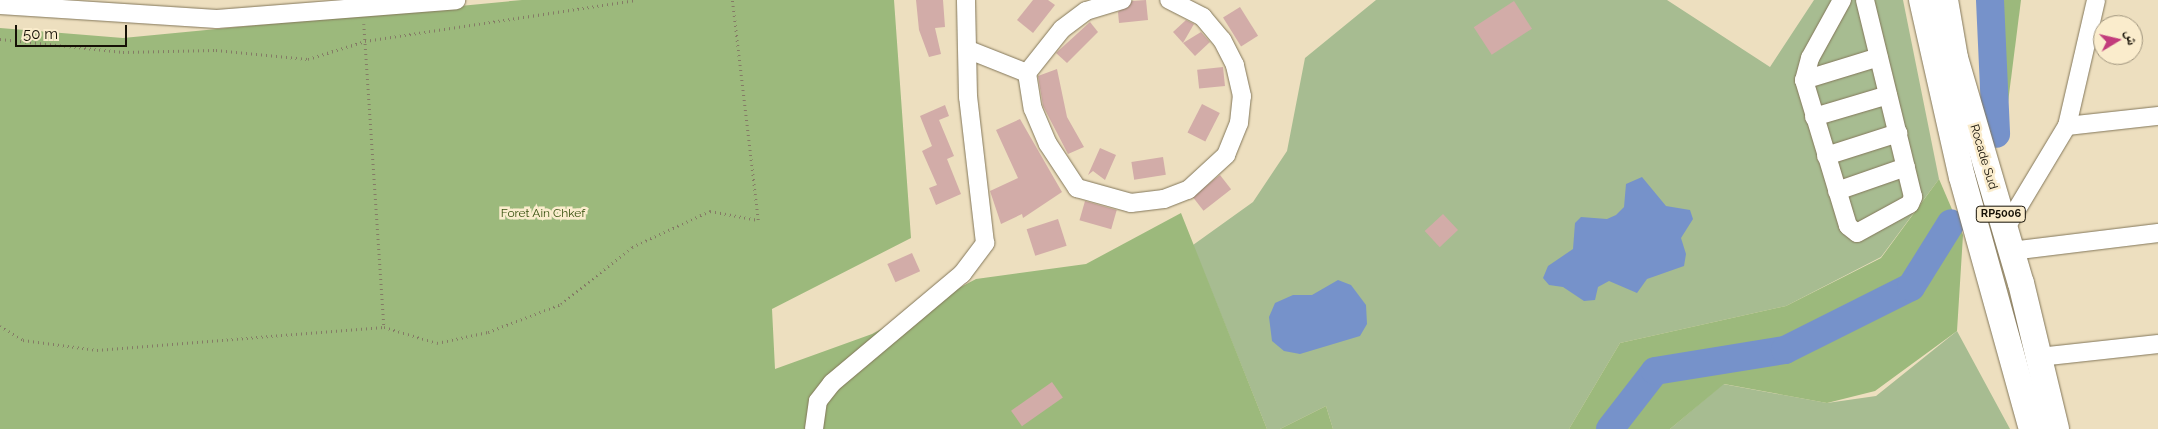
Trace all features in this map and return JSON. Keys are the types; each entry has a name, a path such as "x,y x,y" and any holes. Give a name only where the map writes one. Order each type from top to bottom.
{"highway":[{"name":"Rocade Sud","path":"1922,0 1962,176 2032,429"},
{"name":"Rocade Sud","path":"1945,0 1955,58 2008,240 2056,429"}],"street":[{"path":"0,5 218,19 363,5 456,0"},
{"path":"814,429 818,401 832,383 962,274 985,244 968,97 969,50 966,0"},
{"path":"1115,0 1086,11 1062,29 1027,73 1036,118 1077,188 1131,203 1164,199 1188,190 1226,154 1239,123 1242,96 1235,66 1222,40 1203,17 1169,0"},
{"path":"1842,0 1810,58 1804,80 1849,230 1857,232 1912,202 1906,167 1865,0"},
{"path":"2008,240 2067,126 2096,0"},
{"path":"969,50 1027,73"},
{"path":"1804,80 1879,57"},
{"path":"1814,117 1888,95"},
{"path":"2067,126 2158,116"},
{"path":"1826,156 1898,133"},
{"path":"1837,191 1906,167"},
{"path":"2008,240 2158,233"},
{"path":"2039,357 2158,344"}],"path":[{"path":"0,39 123,52 216,50 308,59 365,41 636,0"},
{"path":"0,326 23,340 97,350 384,327 438,344 488,332 561,304 632,247 710,211 758,220 732,0"},
{"path":"363,5 384,327"}],"green space":[{"name":"Foret Ain Chkef","path":"522,0 894,0 911,238 772,309 775,369 872,334 976,279 1086,264 1181,213 1267,429 0,429 0,28 123,38"},
{"path":"1376,0 1667,0 1770,67 1814,0 1903,0 1939,179 1881,257 1786,306 1620,343 1569,429 1333,429 1326,406 1280,429 1267,429 1193,245 1253,202 1287,151 1305,58"},
{"path":"1981,0 2021,0 2005,126 1985,80"},
{"path":"1939,179 1963,235 1957,331 1875,391 1827,403 1724,384 1670,429 1569,429 1620,343 1786,306 1881,258"},
{"path":"1957,331 2010,429 1670,429 1723,384 1827,403 1876,396"},
{"path":"1326,406 1333,429 1280,429"}],"water":[{"path":"1642,177 1666,206 1690,210 1693,219 1681,238 1686,254 1684,266 1647,279 1637,293 1609,281 1598,287 1595,300 1584,301 1563,287 1549,285 1543,278 1548,266 1573,249 1575,223 1581,217 1607,219 1616,215 1624,207 1626,184"},
{"path":"1338,280 1351,285 1366,305 1367,324 1360,336 1300,354 1284,351 1272,341 1269,317 1275,303 1293,295 1312,295"}],"building":[{"path":"916,0 943,0 945,27 935,28 941,54 929,57 919,30"},
{"path":"1033,0 1048,0 1055,5 1033,33 1017,20"},
{"path":"1146,0 1148,20 1119,23 1118,12 1132,1"},
{"path":"1514,1 1532,29 1492,55 1474,27"},
{"path":"1240,7 1258,36 1241,46 1223,18"},
{"path":"1186,20 1194,24 1183,43 1173,32"},
{"path":"1090,22 1098,32 1067,63 1056,53"},
{"path":"1201,32 1210,42 1195,56 1183,43"},
{"path":"1223,67 1225,86 1199,89 1197,70"},
{"path":"1057,69 1067,117 1084,147 1068,154 1043,106 1038,76"},
{"path":"1202,104 1220,113 1205,142 1187,133"},
{"path":"945,105 949,116 939,120 954,156 947,159 961,194 936,205 929,188 937,185 922,151 932,146 920,116"},
{"path":"1020,119 1062,192 1023,218 1022,214 1001,224 990,191 1018,178 996,130"},
{"path":"1100,148 1116,155 1105,180 1093,171 1088,175"},
{"path":"1163,157 1166,175 1134,180 1131,162"},
{"path":"1220,175 1231,189 1204,211 1192,197"},
{"path":"1085,201 1117,210 1111,229 1079,220"},
{"path":"1443,214 1458,230 1440,247 1425,231"},
{"path":"1058,219 1067,246 1035,256 1027,229"},
{"path":"912,253 920,271 895,282 887,264"},
{"path":"1052,382 1063,398 1022,426 1011,411"}],"waterway":[{"path":"1990,0 1996,134"},
{"path":"1610,429 1655,371 1785,350 1911,287 1951,223"}]}
